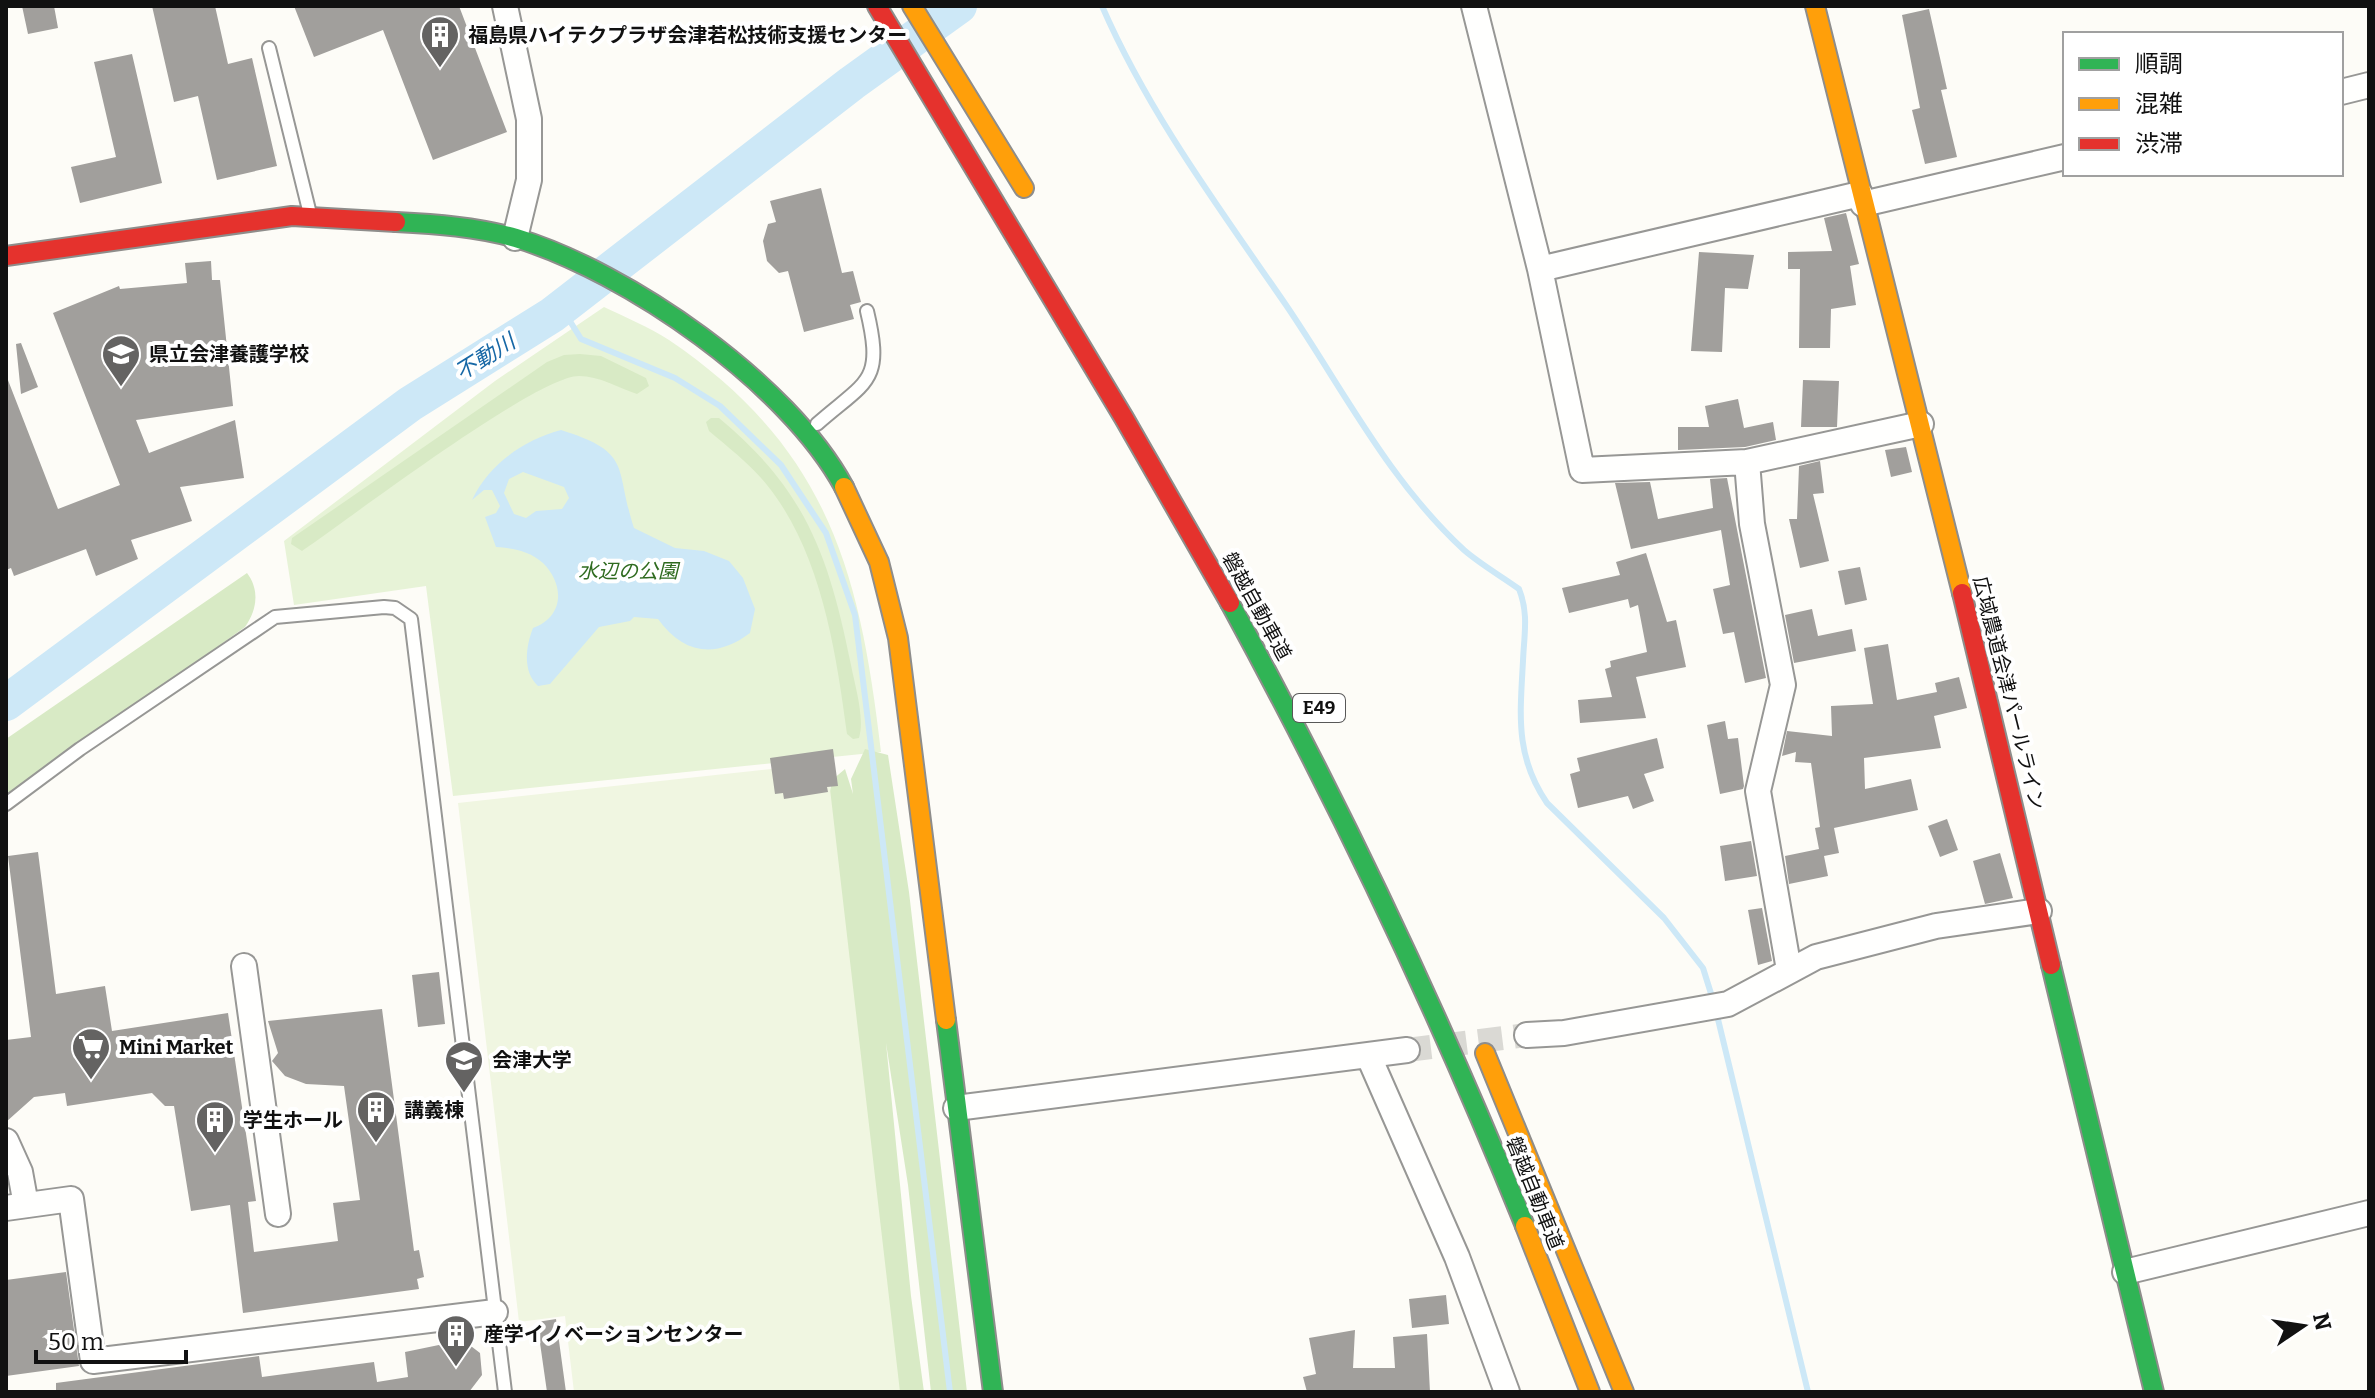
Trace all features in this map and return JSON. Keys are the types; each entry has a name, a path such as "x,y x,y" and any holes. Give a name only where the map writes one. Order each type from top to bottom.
{"main road":[{"path":"912,6 1034,205"},
{"name":"広域農道会津パールライン","path":"1815,6 1921,424 2154,1392"},
{"name":"磐越自動車道","path":"881,13 1049,287 1180,512 1311,755 1444,1034 1590,1392"},
{"path":"6,256 119,238 311,217 449,225 515,238 570,259 665,310 699,334 783,405 838,475 867,533 898,638 993,1392"},
{"name":"磐越自動車道","path":"1477,1032 1624,1392"}],"street":[{"path":"505,6 529,119 529,180 515,238"},
{"path":"1474,6 1540,269 1582,470 1747,462 1921,424"},
{"path":"2343,92 2369,85"},
{"path":"1540,269 2063,157"},
{"path":"1747,462 1752,524 1783,685 1758,791 1789,970"},
{"path":"1527,1035 1564,1033 1728,1004 1816,957 1936,926 2039,911"},
{"path":"244,966 278,1214"},
{"path":"956,1108 1407,1050"},
{"path":"1369,1057 1457,1257 1507,1392"},
{"path":"6,1141 20,1172 16,1206 71,1199 93,1361 495,1312"},
{"path":"2125,1272 2369,1213"}],"lane":[{"path":"269,48 311,217"},
{"path":"817,424 868,379 875,366 867,311"},
{"path":"6,804 80,749 275,617 384,607 395,608 411,619 505,1392"}],"green space":[{"name":"水辺の公園","path":"604,307 669,340 723,381 766,424 800,470 827,519 847,571 861,626 881,752 453,796 426,586 294,605 284,541 495,381"},
{"path":"564,355 601,356 646,378 649,386 637,394 586,377 557,382 485,423 302,551 291,544 292,538 547,362"},
{"path":"719,418 773,472 793,499 823,558 843,626 859,702 859,738 853,739 847,734 831,636 801,540 767,485 747,463 709,431 706,422"},
{"path":"247,573 254,586 255,600 245,627 6,800 6,739"},
{"path":"865,749 888,755 909,892 967,1392 931,1392 908,1185 886,1043 911,1296 924,1392 882,1392 824,824 832,780 845,769 853,794 851,779"},
{"path":"827,763 900,1392 574,1392 565,1316 519,1322 458,803"}],"water":[{"path":"561,430 600,446 611,455 621,476 634,528 675,548 704,551 729,561 743,578 755,609 750,633 725,647 701,649 678,640 658,619 634,617 630,621 599,627 550,684 538,686 529,673 527,650 533,628 543,623 556,608 558,590 555,581 543,563 527,553 496,547 485,517 496,513 500,506 492,490 484,490 472,500 488,475 509,455 547,434","holes":["523,472 564,487 569,498 562,509 536,511 526,518 514,514 504,493 509,479"]}],"building":[{"path":"22,6 54,6 58,28 28,34"},
{"path":"152,6 215,6 228,64 252,58 277,166 217,180 198,96 174,102"},
{"name":"福島県ハイテクプラザ会津若松技術支援センター","path":"294,6 459,6 507,132 433,160 383,30 314,57"},
{"path":"1929,9 1947,89 1941,90 1957,157 1925,164 1912,110 1920,108 1902,15"},
{"path":"132,54 162,183 80,203 71,167 116,157 94,62"},
{"path":"821,188 842,273 853,271 861,302 850,305 854,319 804,332 788,271 779,273 767,261 763,241 768,224 776,222 770,201"},
{"path":"1846,213 1859,264 1850,266 1856,305 1831,309 1830,348 1799,348 1800,269 1788,269 1788,252 1832,251 1824,218"},
{"path":"1699,252 1754,255 1748,289 1725,288 1722,352 1691,351"},
{"path":"211,261 212,280 220,280 233,406 136,420 149,453 235,420 244,478 180,487 192,521 131,540 138,559 96,576 86,549 14,576 11,568 6,570 6,375 58,509 120,485 53,313 119,286 120,289 187,283 185,263"},
{"path":"21,343 38,387 21,394 16,344"},
{"path":"1803,380 1839,381 1837,427 1801,427"},
{"path":"1738,399 1744,428 1773,422 1776,440 1745,447 1678,450 1678,427 1709,427 1705,406"},
{"path":"1906,447 1912,472 1891,477 1885,450"},
{"path":"1820,461 1824,493 1813,494 1829,561 1800,568 1789,519 1797,519 1799,466"},
{"path":"1727,478 1766,678 1745,683 1734,632 1723,634 1713,589 1730,585 1721,530 1631,549 1615,483 1650,482 1658,519 1713,508 1710,479"},
{"path":"1646,553 1667,622 1676,620 1686,667 1636,677 1646,718 1580,723 1578,700 1612,697 1605,669 1611,667 1610,661 1647,652 1638,605 1630,608 1628,599 1569,613 1562,588 1620,575 1616,562"},
{"path":"1860,567 1867,600 1845,605 1838,571"},
{"path":"1812,609 1818,636 1852,629 1856,651 1794,663 1785,615"},
{"path":"1888,644 1897,700 1937,692 1935,683 1959,677 1967,708 1934,716 1941,748 1864,758 1865,789 1911,779 1918,810 1834,828 1839,853 1824,856 1828,876 1789,884 1785,856 1819,849 1815,828 1820,827 1811,763 1795,762 1796,752 1782,756 1787,731 1832,736 1831,706 1873,704 1864,648"},
{"path":"1725,721 1728,739 1738,738 1744,786 1743,789 1720,794 1707,725"},
{"path":"1657,738 1664,768 1644,774 1654,801 1633,809 1628,796 1578,808 1570,774 1580,771 1577,758"},
{"path":"833,749 838,786 827,787 828,792 784,799 783,793 775,794 770,758"},
{"path":"1947,819 1958,850 1940,857 1928,826"},
{"path":"1751,841 1757,876 1725,881 1720,846"},
{"path":"38,852 56,994 105,986 112,1031 228,1013 256,1201 248,1202 254,1252 338,1241 333,1203 360,1200 344,1086 306,1084 285,1076 272,1061 278,1053 268,1021 382,1009 414,1251 419,1250 424,1277 417,1279 419,1289 243,1313 230,1205 191,1211 174,1106 165,1106 152,1093 67,1106 65,1093 34,1097 6,1122 6,1040 31,1037 8,856"},
{"path":"2000,853 2013,898 1985,904 1973,861"},
{"path":"1762,908 1772,961 1758,965 1748,910"},
{"path":"439,972 445,1024 418,1027 412,975"},
{"path":"66,1272 79,1366 6,1376 6,1280"},
{"path":"1446,1295 1449,1324 1412,1328 1409,1299"},
{"path":"556,1319 566,1392 547,1392 537,1322"},
{"path":"1355,1330 1353,1368 1395,1368 1393,1337 1427,1334 1430,1392 1307,1392 1303,1377 1316,1374 1309,1338"},
{"path":"463,1340 480,1353 482,1375 469,1392 56,1392 56,1383 259,1356 262,1377 374,1362 377,1382 408,1377 405,1352"}],"waterway":[{"name":"不動川","path":"6,703 410,404 552,315 852,83 959,6"},
{"path":"1102,6 1163,123 1390,464 1437,523 1464,550 1519,589 1525,625 1522,735 1529,769 1537,786 1547,803 1664,918 1703,968 1713,1000"},
{"path":"560,305 581,339 675,378 720,406 781,465 826,533 855,615 950,1392"},
{"path":"1716,1011 1808,1392"}],"tunnel":[{"path":"1407,1050 1527,1035"}],"traffic: fast":[{"path":"396,222 441,225 516,238 560,254 654,304 745,371 785,409 818,448 844,487"},
{"path":"1230,603 1386,910 1458,1067 1525,1226"},
{"path":"2051,965 2154,1392"},
{"path":"946,1020 993,1392"}],"traffic: slow":[{"path":"912,6 1024,188"},
{"path":"1815,6 1962,593"},
{"path":"844,487 879,562 898,638 946,1020"},
{"path":"1485,1053 1624,1392"},
{"path":"1525,1226 1590,1392"}],"traffic: jam":[{"path":"877,6 1124,418 1230,603"},
{"path":"6,256 292,216 396,222"},
{"path":"1962,593 2051,965"}],"place":[{"name":"福島県ハイテクプラザ会津若松技術支援センター","path":"440,69"},
{"name":"県立会津養護学校","path":"121,388"},
{"name":"Mini Market","path":"91,1081"},
{"name":"会津大学","path":"464,1094"},
{"name":"講義棟","path":"376,1144"},
{"name":"学生ホール","path":"215,1154"},
{"name":"産学イノベーションセンター","path":"456,1368"}]}
